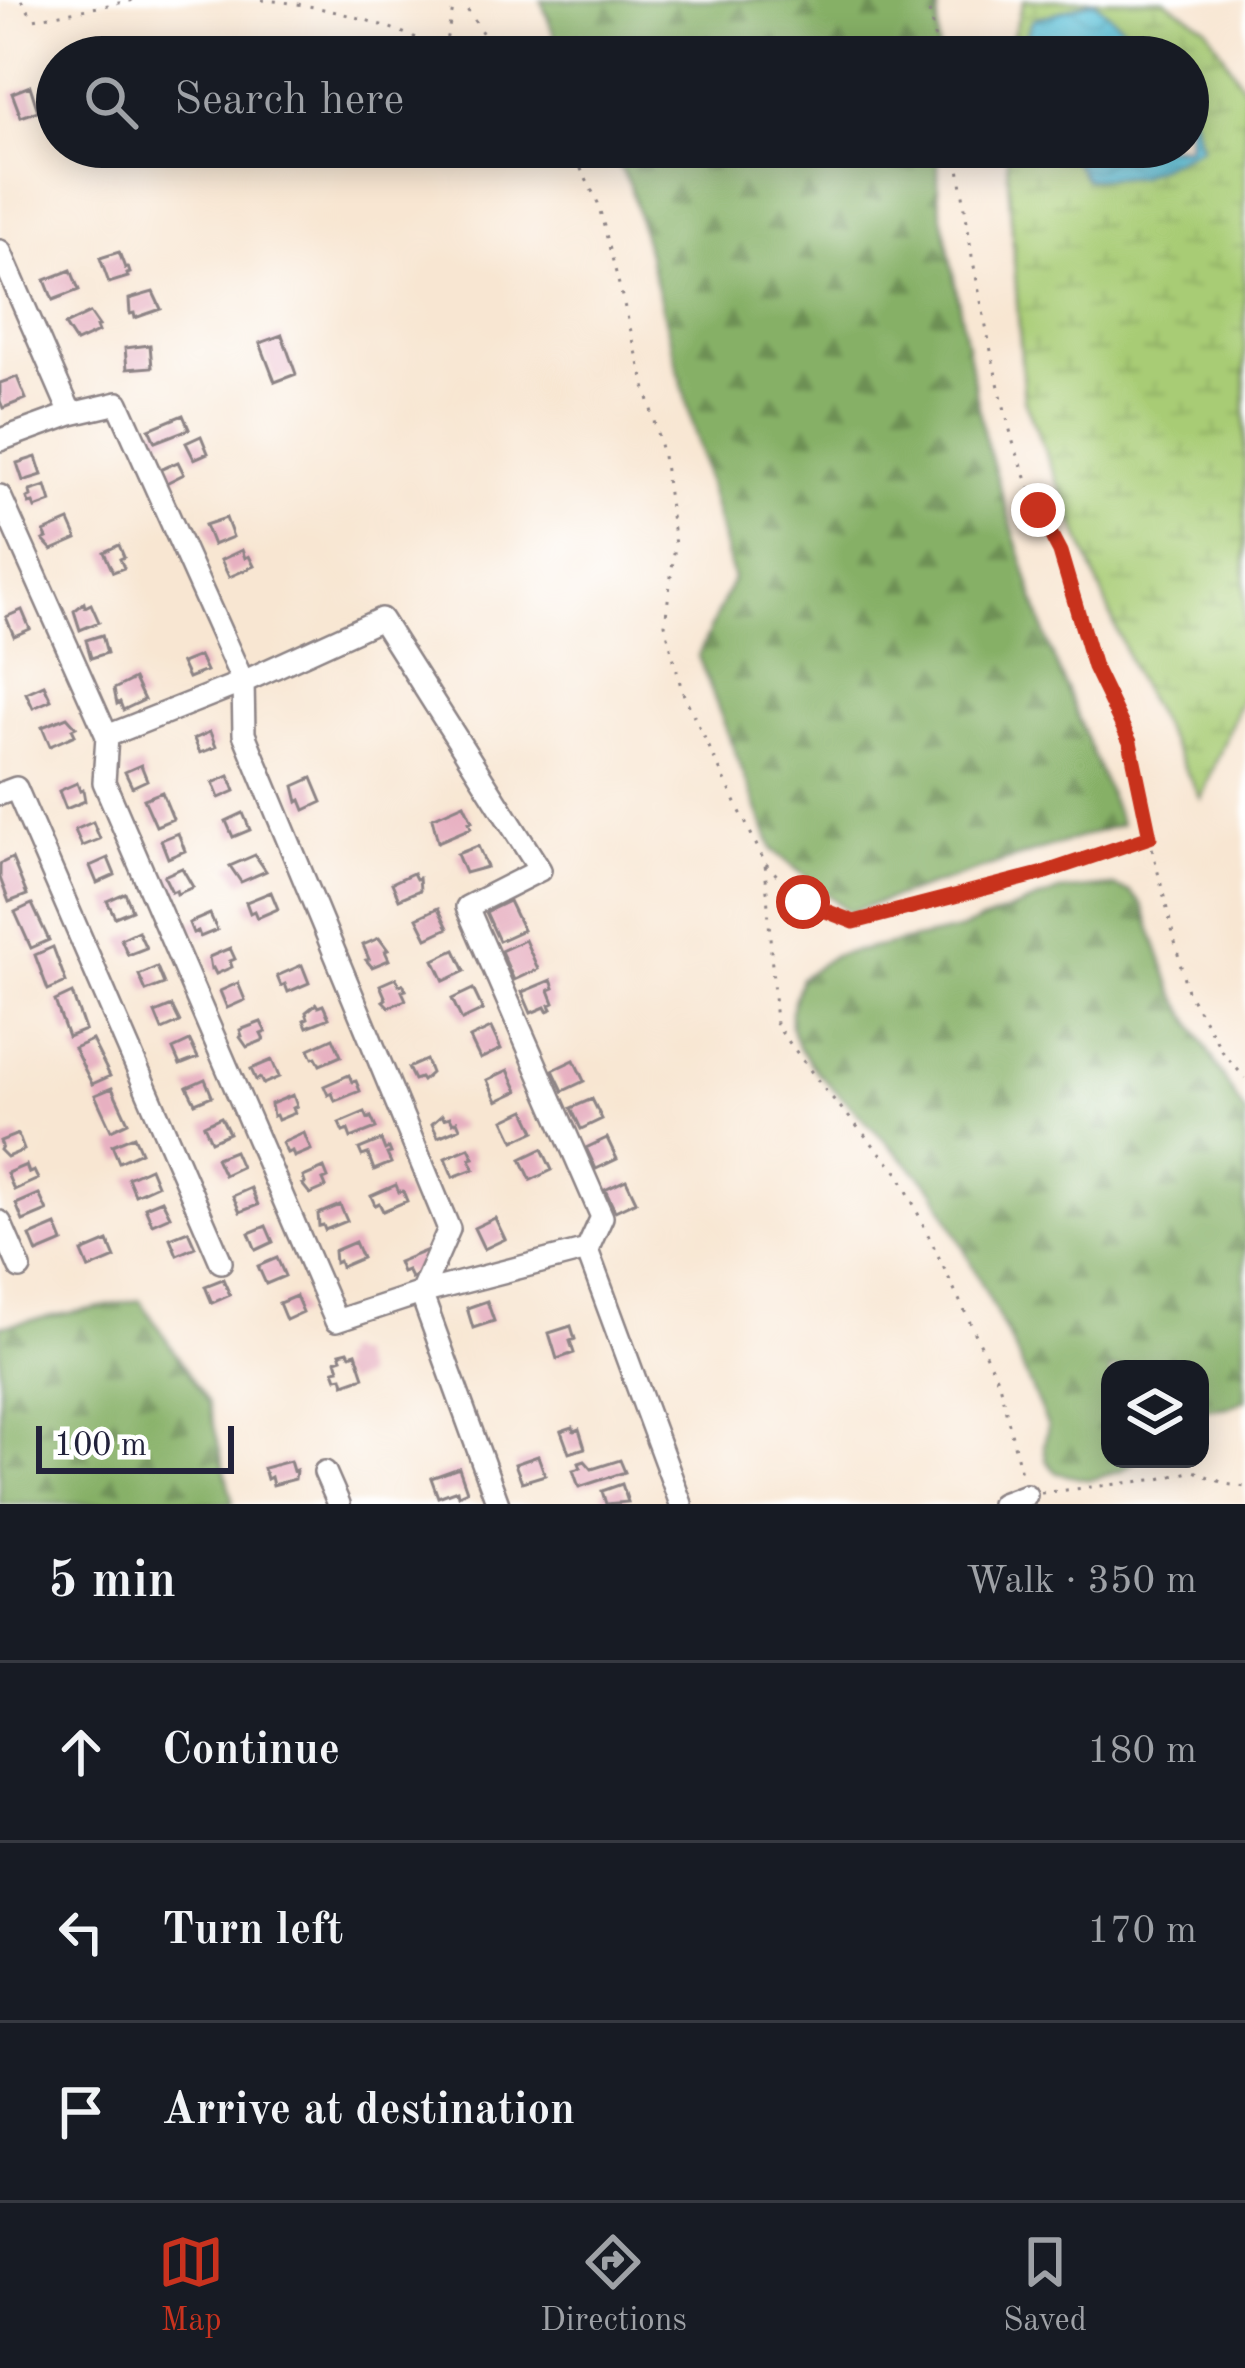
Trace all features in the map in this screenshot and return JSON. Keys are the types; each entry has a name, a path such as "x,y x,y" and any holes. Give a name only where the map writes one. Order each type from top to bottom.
{"street":[{"path":"0,251 71,415"},
{"path":"0,440 118,403 243,682 244,734 449,1229 421,1293 498,1504"},
{"path":"0,496 107,736 104,782 337,1321 421,1293 587,1250"},
{"path":"107,736 243,682 381,619 540,870 467,907 602,1217 587,1250 681,1504"},
{"path":"0,794 16,788 221,1262"},
{"path":"0,1222 20,1268"},
{"path":"325,1472 339,1504"},
{"path":"1002,1504 1026,1495"}],"path":[{"path":"21,0 34,19 135,0"},
{"path":"262,0 362,20 406,36"},
{"path":"448,36 458,0"},
{"path":"458,0 483,36"},
{"path":"927,0 934,36"},
{"path":"580,168 598,203 663,456 675,545 665,624 682,691 765,863 803,902 854,922 1040,874 1150,837"},
{"path":"959,168 972,256 1013,442 1038,510 1060,552 1094,667 1130,742 1187,991 1224,1054 1245,1078"},
{"path":"765,863 776,1025 899,1174 998,1383 1026,1495 1194,1471 1245,1487"}],"green space":[{"path":"541,0 938,0 938,36 554,36"},
{"path":"1024,0 1164,0 1207,27 1245,90 1245,690 1201,799 1136,678 1024,399 1008,168 1209,168 1209,36 1013,36"},
{"path":"620,168 938,168 938,195 984,435 1048,644 1121,824 849,912 773,850 698,656 733,579 630,185"},
{"path":"1113,886 1130,892 1142,904 1173,991 1245,1114 1245,1400 1209,1409 1209,1360 1101,1360 1101,1468 1126,1468 1089,1480 1057,1473 1046,1460 1048,1427 935,1191 817,1072 791,1027 801,978 833,956 959,930 1059,891"},
{"path":"140,1300 208,1402 233,1504 0,1504 0,1326"}],"water":[{"path":"1094,1 1121,25 1125,36 1026,36 1033,20"},
{"path":"1078,168 1156,168 1139,176 1086,179"}],"building":[{"path":"30,86 36,112 21,117 12,93"},
{"path":"119,252 130,273 109,283 100,258"},
{"path":"71,270 79,290 53,300 45,280"},
{"path":"153,292 161,309 135,318 130,314 129,299"},
{"path":"90,313 98,332 76,342 65,325"},
{"path":"282,335 296,374 275,382 260,343"},
{"path":"150,345 152,367 127,369 125,348"},
{"path":"17,377 26,399 3,408 0,383"},
{"path":"183,415 189,429 155,442 149,429"},
{"path":"201,436 208,453 194,459 186,443"},
{"path":"36,457 42,475 23,481 17,463"},
{"path":"178,462 184,474 166,483 160,470"},
{"path":"46,486 51,502 35,508 29,504 30,491"},
{"path":"226,518 233,537 213,545 205,525"},
{"path":"69,521 77,539 52,550 43,540 47,538 44,532"},
{"path":"119,545 124,568 113,572 104,552"},
{"path":"242,550 254,566 229,577 221,560"},
{"path":"84,603 85,607 91,604 99,622 80,630 74,611"},
{"path":"22,610 30,629 14,636 6,617"},
{"path":"102,635 107,653 91,658 86,640"},
{"path":"199,656 206,671 188,678 181,663"},
{"path":"134,679 144,700 123,710 114,689"},
{"path":"44,685 51,700 33,708 26,693"},
{"path":"67,717 76,727 72,729 75,735 50,746 42,727"},
{"path":"210,732 216,747 200,753 194,739"},
{"path":"141,765 147,780 132,787 125,772"},
{"path":"229,776 235,791 219,798 213,783"},
{"path":"312,778 322,802 305,810 294,786"},
{"path":"77,783 85,801 66,809 59,791"},
{"path":"162,792 173,819 156,826 144,799"},
{"path":"464,804 471,828 438,842 432,818"},
{"path":"243,813 250,830 233,837 226,821"},
{"path":"93,822 100,839 82,846 75,830"},
{"path":"178,833 185,851 168,858 161,840"},
{"path":"478,846 487,867 465,873 457,854"},
{"path":"255,855 266,871 241,882 230,866"},
{"path":"12,858 27,895 9,902 0,864"},
{"path":"108,858 115,875 97,883 90,866"},
{"path":"182,868 193,887 177,894 164,876"},
{"path":"413,873 419,878 420,890 399,899 392,883"},
{"path":"271,892 278,909 257,918 254,911 250,913 246,902"},
{"path":"125,893 132,910 115,917 107,901"},
{"path":"509,901 523,930 499,941 486,912"},
{"path":"32,904 49,940 31,948 15,912"},
{"path":"438,908 448,928 427,938 417,918"},
{"path":"210,914 217,930 200,937 198,931 193,933 189,923"},
{"path":"138,931 146,948 128,955 121,939"},
{"path":"379,938 389,960 372,967 363,945"},
{"path":"525,940 538,969 514,980 501,951"},
{"path":"53,947 66,982 48,990 35,955"},
{"path":"230,948 235,959 230,961 232,967 216,974 209,957"},
{"path":"455,950 465,971 444,981 434,960"},
{"path":"302,965 309,983 288,992 277,976"},
{"path":"157,967 164,984 146,991 139,975"},
{"path":"396,978 406,990 402,991 406,1000 389,1007 380,985"},
{"path":"551,980 552,1009 531,1013 522,992"},
{"path":"238,983 245,1000 227,1008 220,991"},
{"path":"473,989 483,1010 462,1020 452,999"},
{"path":"72,993 85,1030 68,1037 55,1001"},
{"path":"323,1005 329,1018 307,1027 306,1012"},
{"path":"172,1006 180,1022 162,1030 155,1013"},
{"path":"261,1022 264,1040 247,1047 240,1030"},
{"path":"491,1028 501,1049 480,1059 470,1038"},
{"path":"333,1038 341,1056 320,1065 309,1049"},
{"path":"92,1040 110,1076 92,1084 74,1048"},
{"path":"190,1041 198,1058 180,1065 173,1049"},
{"path":"272,1060 279,1077 263,1084 251,1069"},
{"path":"426,1060 431,1073 422,1081 414,1080 408,1068"},
{"path":"574,1060 584,1081 563,1091 553,1070"},
{"path":"508,1070 518,1091 497,1101 487,1080"},
{"path":"349,1075 360,1091 335,1101 324,1086"},
{"path":"205,1079 212,1096 195,1103 187,1087"},
{"path":"112,1088 128,1122 111,1130 95,1095"},
{"path":"293,1095 295,1113 278,1120 271,1104"},
{"path":"592,1099 602,1119 581,1129 571,1108"},
{"path":"525,1110 535,1131 514,1141 504,1120"},
{"path":"365,1112 376,1128 351,1138 348,1130 343,1132 339,1123"},
{"path":"442,1115 457,1121 460,1128 438,1137 432,1124"},
{"path":"221,1117 229,1133 211,1141 204,1125"},
{"path":"304,1133 311,1150 294,1157 292,1151 287,1153 282,1143"},
{"path":"18,1134 24,1150 7,1157 0,1150 0,1141"},
{"path":"134,1136 141,1152 119,1162 112,1145"},
{"path":"607,1138 617,1159 596,1169 586,1148"},
{"path":"381,1140 385,1150 389,1148 391,1163 374,1170 368,1154 362,1156 359,1149"},
{"path":"469,1148 474,1169 453,1177 445,1158"},
{"path":"542,1149 552,1170 531,1180 521,1159"},
{"path":"234,1151 241,1167 224,1175 216,1158"},
{"path":"26,1165 38,1179 14,1190 7,1173"},
{"path":"150,1168 157,1185 135,1195 128,1178"},
{"path":"324,1168 326,1187 310,1194 303,1177"},
{"path":"626,1180 636,1201 615,1211 605,1190"},
{"path":"396,1185 407,1201 383,1211 371,1196"},
{"path":"251,1188 258,1205 240,1212 233,1196"},
{"path":"39,1194 47,1211 23,1221 16,1204"},
{"path":"162,1200 170,1216 152,1224 145,1207"},
{"path":"340,1205 347,1221 325,1230 319,1226 318,1214"},
{"path":"495,1218 505,1239 484,1249 474,1228"},
{"path":"56,1225 63,1242 37,1253 30,1236"},
{"path":"266,1226 273,1242 256,1250 249,1233"},
{"path":"188,1231 195,1247 177,1255 170,1238"},
{"path":"108,1241 115,1258 89,1269 82,1252"},
{"path":"355,1242 362,1258 341,1267 339,1261 335,1263 334,1251"},
{"path":"428,1250 432,1270 411,1278 407,1270 402,1272 398,1262"},
{"path":"277,1258 285,1276 266,1284 258,1266"},
{"path":"223,1279 230,1295 212,1303 205,1286"},
{"path":"296,1296 303,1312 286,1320 279,1303"},
{"path":"487,1301 494,1321 473,1328 467,1308"},
{"path":"571,1326 574,1353 557,1359 549,1333"},
{"path":"340,1353 356,1353 364,1377 344,1384 334,1370 339,1369"},
{"path":"579,1429 585,1448 569,1453 561,1431"},
{"path":"538,1456 545,1475 522,1482 515,1464"},
{"path":"620,1460 625,1472 579,1487 573,1470 581,1468 579,1463 585,1461 592,1469"},
{"path":"290,1461 295,1479 273,1485 264,1468"},
{"path":"459,1468 467,1491 438,1497 431,1478"},
{"path":"622,1484 628,1502 606,1504 602,1491"}],"route":[{"path":"803,902 854,922 1040,874 1150,837 1130,742 1094,667 1060,552 1038,510"}]}
